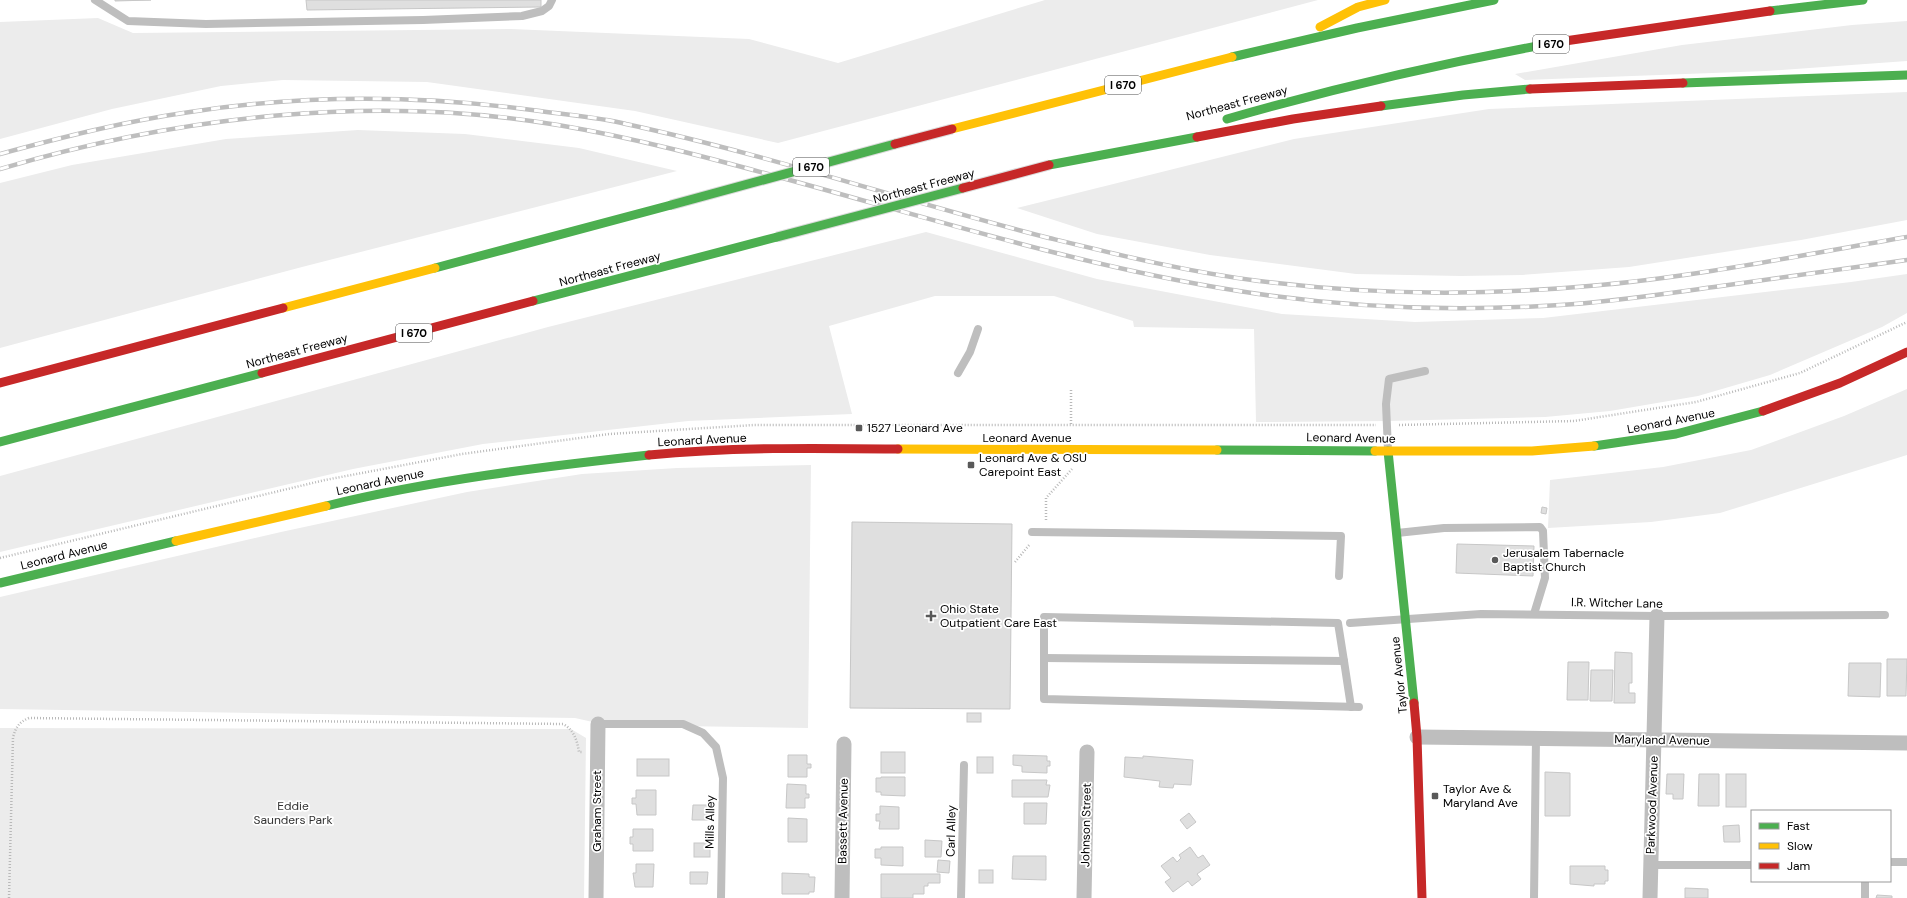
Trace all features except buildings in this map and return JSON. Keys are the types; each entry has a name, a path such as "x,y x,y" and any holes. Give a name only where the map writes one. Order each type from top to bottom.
{"main road":[{"path":"1294,41 1358,7 1384,0"},
{"name":"I 670","path":"0,383 952,129 1294,41 1416,14 1494,0"},
{"name":"Northeast Freeway","path":"1217,121 1361,82 1542,46 1672,24 1863,0"},
{"path":"1050,165 1293,119 1463,95 1536,89 1907,76"},
{"name":"Northeast Freeway","path":"0,442 1187,129"},
{"name":"Leonard Avenue","path":"0,583 375,494 510,471 690,451 807,448 1388,451 1545,450 1610,444 1687,431 1723,423 1797,400 1839,384 1907,352"},
{"name":"Taylor Avenue","path":"1388,451 1417,737 1422,898"}],"street":[{"name":"Parkwood Avenue","path":"1650,898 1657,616"},
{"name":"Graham Street","path":"596,898 598,724"},
{"name":"Maryland Avenue","path":"1417,737 1907,743"},
{"name":"Bassett Avenue","path":"842,898 844,744"},
{"name":"Johnson Street","path":"1084,898 1087,752"}],"lane":[{"path":"94,0 128,21 206,24 423,20 522,16 542,12 549,6 552,0"},
{"path":"958,373 970,352 978,329"},
{"path":"1388,451 1386,404 1389,379 1425,371"},
{"path":"1396,533 1444,528 1540,527 1543,531 1545,578 1534,614"},
{"path":"1036,532 1341,536 1339,576"},
{"name":"I.R. Witcher Lane","path":"1350,623 1481,614 1657,616 1885,615"},
{"path":"1044,617 1338,623 1344,661 1355,707 1044,699 1044,617"},
{"path":"1044,658 1344,661"},
{"name":"Mills Alley","path":"598,724 683,724 703,733 716,747 723,778 721,898"},
{"path":"1534,898 1536,738"},
{"name":"Carl Alley","path":"961,898 964,765"},
{"path":"1891,862 1907,862"},
{"path":"1650,865 1751,865"},
{"path":"1864,898 1865,882"}],"path":[{"path":"1071,390 1071,425"},
{"path":"1015,562 1036,532 1046,524 1046,498 1073,469"},
{"path":"9,898 13,737 16,727 22,720 29,718 563,724 572,731 577,742 579,752 598,752"}],"green space":[{"path":"1045,0 1318,0 778,143 635,111 427,82 283,80 221,86 112,109 0,139 0,22 98,18 133,33 511,29 749,39 838,63"},
{"path":"1907,21 1907,61 1766,71 1525,80 1515,74 1682,45 1852,25"},
{"path":"1907,92 1907,220 1801,240 1629,267 1522,275 1461,276 1356,274 1210,255 1097,234 1017,208 1294,139 1489,109"},
{"path":"358,130 465,134 579,148 677,171 302,267 0,348 0,183 72,165 226,139"},
{"path":"926,232 1097,279 1282,314 1415,322 1543,318 1851,282 1907,274 1907,313 1882,327 1770,375 1698,396 1610,411 1545,417 1389,421 1256,422 1254,329 1134,327 1133,321 1054,296 935,296 829,326 852,414 688,421 483,444 353,469 0,552 0,476 548,327"},
{"path":"1907,389 1907,455 1720,513 1651,522 1548,528 1550,480 1663,467 1751,450 1844,416"},
{"path":"811,465 808,728 606,725 575,718 0,709 0,597 281,532 467,492 582,474 677,468"},
{"name":"Eddie Saunders Park","path":"0,728 571,729 586,738 584,898 0,898"}],"railway":[{"path":"0,154 118,125 234,106 277,102 365,99 453,102 496,106 583,116 679,136 786,164 1049,238 1101,251 1206,273 1300,286 1383,291 1465,293 1548,289 1629,282 1749,265 1907,237"},
{"path":"0,169 137,135 206,124 277,116 347,111 418,111 488,116 558,125 615,136 729,164 1068,256 1181,281 1279,297 1359,305 1399,307 1480,308 1560,305 1637,298 1907,260"}],"traffic: fast":[{"path":"1232,57 1357,28 1494,0"},
{"path":"1770,11 1863,0"},
{"path":"1227,119 1311,96 1395,76 1480,57 1565,41"},
{"path":"1683,83 1907,75"},
{"path":"1381,106 1463,95 1530,89"},
{"path":"1049,165 1197,137"},
{"path":"671,205 895,144"},
{"path":"777,237 963,188"},
{"path":"435,268 671,205"},
{"path":"533,301 777,237"},
{"path":"0,442 262,373"},
{"path":"1594,446 1676,434 1763,411"},
{"path":"1217,450 1375,451"},
{"path":"1388,451 1414,703"},
{"path":"326,506 406,489 486,475 649,455"},
{"path":"0,583 176,541"}],"traffic: slow":[{"path":"1320,27 1358,7 1385,0"},
{"path":"952,129 1232,57"},
{"path":"283,308 435,268"},
{"path":"1375,451 1532,451 1594,446"},
{"path":"898,449 1217,450"},
{"path":"176,541 326,506"}],"traffic: jam":[{"path":"1565,41 1770,11"},
{"path":"1530,89 1683,83"},
{"path":"1197,137 1293,119 1381,106"},
{"path":"895,144 952,129"},
{"path":"963,188 1049,165"},
{"path":"262,373 533,301"},
{"path":"0,383 283,308"},
{"path":"1763,411 1840,383 1907,352"},
{"path":"649,455 742,449 898,449"},
{"path":"1414,703 1417,737 1422,898"}],"place":[{"name":"1527 Leonard Ave","path":"859,428"},
{"name":"Leonard Ave & OSU Carepoint East","path":"971,465"},
{"name":"Jerusalem Tabernacle Baptist Church","path":"1495,560"},
{"name":"Ohio State Outpatient Care East","path":"931,616"},
{"name":"Taylor Ave & Maryland Ave","path":"1435,796"}]}
